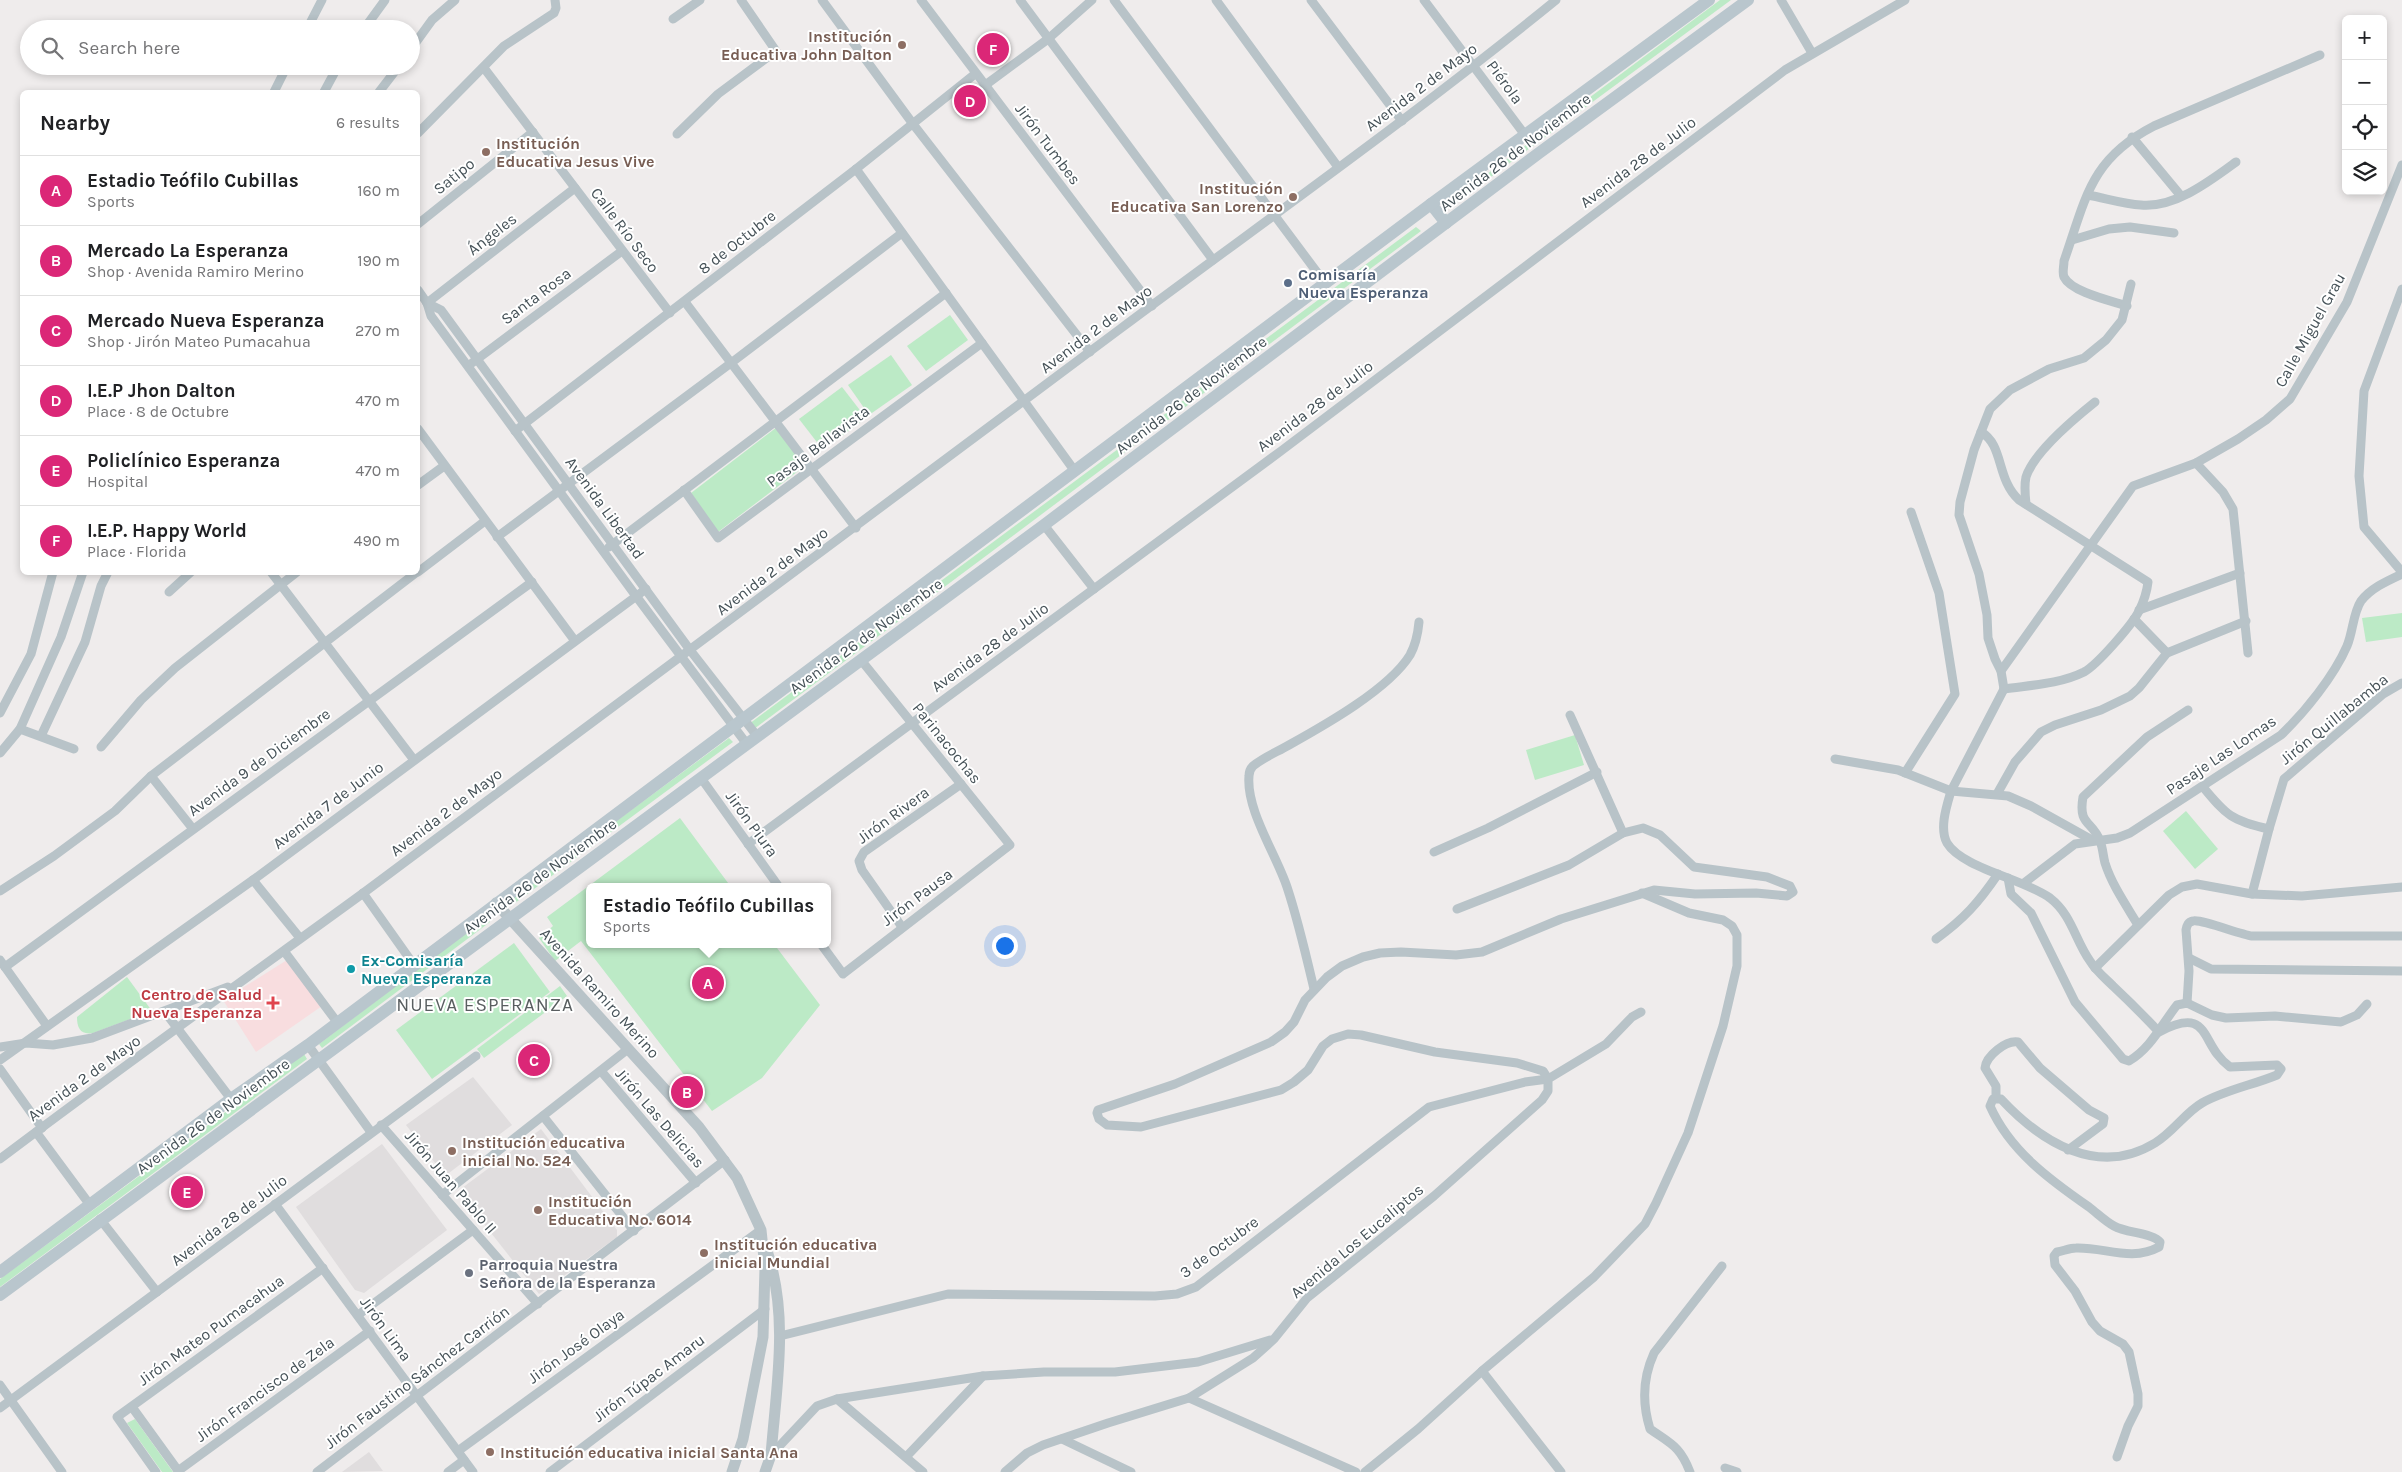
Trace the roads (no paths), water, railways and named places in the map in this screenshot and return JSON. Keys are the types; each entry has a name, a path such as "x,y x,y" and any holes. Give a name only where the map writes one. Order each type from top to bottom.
{"main road":[{"name":"Avenida 26 de Noviembre","path":"0,1272 231,1099 308,1045 1431,204 1710,0"},
{"name":"Avenida 26 de Noviembre","path":"0,1295 100,1219 1044,525 1446,223 1748,0"},
{"path":"1431,204 1446,223"}],"street":[{"path":"312,20 322,0"},
{"path":"371,20 385,0"},
{"path":"420,37 432,20 455,0"},
{"path":"673,19 700,0"},
{"path":"677,134 718,94 776,51 741,0"},
{"path":"822,0 913,124 1090,352"},
{"name":"Jirón Tumbes","path":"921,0 984,86 1152,306"},
{"path":"1020,0 1213,260"},
{"path":"984,86 1048,39 1092,0"},
{"path":"1114,0 1325,284"},
{"path":"1216,0 1338,167"},
{"path":"1311,0 1402,121"},
{"name":"Piérola","path":"1424,0 1525,135"},
{"name":"Avenida 2 de Mayo","path":"0,1159 856,528 1475,66 1556,0"},
{"path":"1781,0 1812,54"},
{"name":"Avenida 28 de Julio","path":"748,844 1281,450 1785,70 1905,0"},
{"path":"420,132 504,46 548,18 555,4"},
{"path":"2127,306 2085,292 2065,279 2064,261 2094,178 2112,155 2132,137 2320,55"},
{"name":"Calle Río Seco","path":"484,68 670,313"},
{"name":"8 de Octubre","path":"515,431 685,302 975,74"},
{"path":"275,90 282,75"},
{"path":"325,90 333,75"},
{"path":"381,90 392,75"},
{"name":"Satipo","path":"420,222 533,132"},
{"path":"2132,137 2181,196"},
{"path":"2088,194 2142,205 2157,204 2181,196 2210,181 2236,162"},
{"name":"Calle Miguel Grau","path":"2090,544 2133,486 2196,463 2238,439 2266,420 2290,399 2347,302 2402,165"},
{"path":"856,169 1074,470"},
{"name":"Ángeles","path":"427,303 575,188"},
{"path":"2072,240 2109,229 2130,226 2174,233"},
{"path":"497,537 569,485 902,233"},
{"name":"Santa Rosa","path":"468,366 622,251"},
{"path":"2131,284 2122,320 2106,340 2084,358 2049,369 2010,390 1990,409 1981,432 1960,502 1959,516 1979,574 1987,615 1988,638 2001,671 2004,689 1951,790 1946,814 1946,841 1956,853 1998,874 2024,883 2049,898 2064,911 2095,968 2159,1032"},
{"path":"2402,289 2364,391 2359,476 2364,527 2402,573"},
{"name":"Avenida Libertad","path":"420,293 427,303 431,316 603,552 681,657 752,740"},
{"path":"603,552 946,293"},
{"path":"685,302 856,528"},
{"name":"Avenida Libertad","path":"427,303 441,310 690,650 737,722"},
{"name":"Pasaje Bellavista","path":"684,490 718,538 982,343"},
{"path":"2026,504 2024,489 2026,476 2032,466 2071,421 2095,402"},
{"path":"420,432 575,641"},
{"path":"1981,432 1992,442 2010,492 2146,579 2148,585 2134,619 2098,660 2085,671 2057,682 2004,689"},
{"path":"2196,463 2223,492 2233,509 2248,653"},
{"path":"420,484 444,466"},
{"path":"1906,773 1955,694 1939,593 1911,512"},
{"path":"420,570 485,521"},
{"path":"1044,525 1094,589"},
{"path":"2001,671 2090,544"},
{"path":"2139,610 2240,573"},
{"name":"Pasaje Las Lomas","path":"2024,883 2075,844 2117,838 2130,833 2281,735 2298,719 2340,661 2348,644 2360,603 2370,591 2402,573"},
{"path":"0,713 31,654 52,575"},
{"path":"0,753 20,729 61,637 82,575"},
{"path":"41,736 84,642 101,586 106,575"},
{"path":"170,592 189,575"},
{"path":"273,575 414,760"},
{"path":"101,747 141,700 175,668 294,575"},
{"path":"0,891 54,856 115,811 151,776 413,575"},
{"name":"Avenida 9 de Diciembre","path":"2,964 193,829 532,582"},
{"name":"Avenida 7 de Junio","path":"0,1060 253,880 646,589"},
{"path":"2134,619 2167,653"},
{"path":"1997,794 2015,762 2041,732 2055,725 2101,710 2130,696 2139,688 2167,653 2246,621"},
{"path":"1314,990 1286,886 1273,851 1252,806 1249,774 1251,768 1264,758 1340,715 1384,681 1411,654 1417,640 1419,622"},
{"name":"Parinacochas","path":"861,660 1010,845"},
{"name":"Jirón Quillabamba","path":"2252,894 2284,779 2383,694 2402,683"},
{"path":"2138,925 2119,894 2096,840 2085,822 2081,809 2084,796 2147,737 2188,710"},
{"path":"1570,715 1623,833"},
{"path":"20,729 74,749"},
{"path":"1835,759 1906,773 1951,790 2008,796 2096,840"},
{"path":"1434,852 1495,825 1597,772"},
{"path":"151,776 193,829"},
{"name":"Jirón Piura","path":"701,778 776,883"},
{"name":"Jirón Rivera","path":"902,927 862,870 859,861 864,852 961,784"},
{"path":"2202,787 2231,818 2243,824 2269,829"},
{"path":"1458,909 1569,865 1623,833 1643,828 1653,831 1694,867 1767,877 1790,886 1792,892 1787,896 1756,893 1695,894 1654,890 1561,919 1482,952 1469,955 1380,953 1364,957 1342,966 1314,990 1304,1000 1294,1022 1285,1032 1271,1042 1176,1084 1103,1108 1097,1113 1099,1119 1107,1125 1116,1127 1141,1127 1281,1090 1308,1070 1323,1046 1332,1038 1348,1034 1362,1035 1435,1052 1517,1063 1543,1071 1548,1079 1606,1044 1641,1012"},
{"name":"Jirón Pausa","path":"824,948 843,974 1010,845"},
{"path":"1936,939 1957,924 1978,904 1998,874"},
{"path":"2008,878 2011,894 2031,912 2075,1002 2123,1059 2129,1061 2136,1056 2159,1032 2177,1005 2187,1003 2212,1015 2226,1018 2275,1016 2341,1022 2357,1015 2367,1004"},
{"path":"253,880 300,938"},
{"path":"2095,968 2169,895 2182,887 2197,884 2252,894 2302,896 2402,887"},
{"path":"363,893 414,965"},
{"path":"1364,1472 1418,1429 1482,1371 1594,1277 1645,1224 1691,1124 1723,1026 1737,966 1737,935 1732,926 1723,920 1689,913 1641,893"},
{"name":"Avenida Ramiro Merino","path":"496,903 699,1127 725,1160 748,1200 761,1230 777,1288 780,1336 771,1466"},
{"path":"2187,1003 2188,958 2186,930 2187,924 2191,921 2200,921 2234,933 2252,936 2402,936"},
{"path":"284,951 337,1022"},
{"path":"2188,958 2211,969 2402,970"},
{"path":"2,964 47,1026"},
{"path":"0,1047 26,1043 53,1045 92,1038 165,1012 240,982"},
{"path":"165,1012 231,1099"},
{"path":"1996,1097 2001,1099 2052,1142 2068,1150 2109,1157 2128,1156 2156,1142 2200,1104 2211,1098 2277,1075 2281,1069 2277,1065 2230,1067 2219,1058 2200,1027 2186,1021 2176,1023 2159,1032"},
{"path":"2068,1150 2103,1124 2104,1118 2089,1110 2040,1068 2018,1042 2008,1042 1986,1061 1985,1068 1996,1086 1996,1097 1990,1106 1996,1120 2010,1141 2044,1174 2114,1226 2132,1234 2157,1238 2160,1242 2159,1247 2140,1254 2108,1253 2077,1248 2057,1252 2054,1256 2055,1265 2075,1291 2092,1322 2100,1331 2123,1344 2129,1352 2138,1394 2138,1406 2128,1426 2117,1457"},
{"path":"308,1045 371,1132"},
{"path":"442,1195 628,1049"},
{"name":"Avenida 28 de Julio","path":"0,1408 476,1056"},
{"path":"0,1069 90,1205"},
{"name":"Jirón Las Delicias","path":"600,1071 696,1183"},
{"name":"3 de Octubre","path":"780,1336 948,1294 1155,1296 1177,1294 1196,1286 1428,1107 1506,1087 1548,1079"},
{"name":"Avenida Los Eucaliptos","path":"1004,1472 1027,1453 1062,1439 1189,1398 1253,1358 1274,1339 1307,1298 1441,1190 1542,1100 1548,1091 1548,1079"},
{"path":"543,1116 634,1231"},
{"name":"Jirón Juan Pablo II","path":"381,1125 538,1304"},
{"name":"Jirón Faustino Sánchez Carrión","path":"317,1472 725,1160"},
{"name":"Jirón Lima","path":"275,1204 473,1472"},
{"path":"100,1219 157,1292"},
{"path":"358,1315 473,1230"},
{"name":"Avenida Ramiro Merino","path":"732,1472 743,1439 763,1337 765,1268 761,1230"},
{"name":"Jirón José Olaya","path":"458,1451 761,1230"},
{"path":"1690,1472 1684,1456 1676,1445 1650,1429 1645,1406 1645,1381 1654,1353 1722,1266"},
{"name":"Jirón Mateo Pumacahua","path":"156,1472 117,1417 323,1268"},
{"name":"Jirón Túpac Amaru","path":"550,1472 765,1309"},
{"name":"Jirón Francisco de Zela","path":"179,1471 370,1331"},
{"path":"771,1466 817,1406 837,1399 984,1376 1044,1372 1115,1372 1198,1362 1274,1339"},
{"path":"1482,1371 1557,1471"},
{"path":"906,1457 984,1376"},
{"path":"0,1385 62,1472"},
{"path":"1189,1398 1356,1472"},
{"path":"837,1399 923,1472"},
{"path":"132,1406 179,1471"},
{"path":"1062,1439 1131,1472"},
{"path":"448,1472 464,1460"},
{"path":"1725,1468 1737,1472"}],"place":[{"name":"Institución Educativa John Dalton","path":"902,45"},
{"name":"I.E.P. Happy World","path":"993,49"},
{"name":"I.E.P Jhon Dalton","path":"970,101"},
{"name":"Institución Educativa Jesus Vive","path":"486,152"},
{"name":"Institución Educativa San Lorenzo","path":"1293,197"},
{"name":"Comisaría Nueva Esperanza","path":"1288,283"},
{"name":"Ex-Comisaría Nueva Esperanza","path":"351,969"},
{"name":"Estadio Teófilo Cubillas","path":"708,983"},
{"name":"Centro de Salud Nueva Esperanza","path":"273,1003"},
{"name":"Mercado Nueva Esperanza","path":"534,1060"},
{"name":"Mercado La Esperanza","path":"687,1092"},
{"name":"Institución educativa inicial No. 524","path":"452,1151"},
{"name":"Policlínico Esperanza","path":"187,1192"},
{"name":"Institución Educativa No. 6014","path":"538,1210"},
{"name":"Institución educativa inicial Mundial","path":"704,1253"},
{"name":"Parroquia Nuestra Señora de la Esperanza","path":"469,1273"},
{"name":"Institución educativa inicial Santa Ana","path":"490,1452"}],"district":[{"name":"NUEVA ESPERANZA","path":"485,1005"}]}
